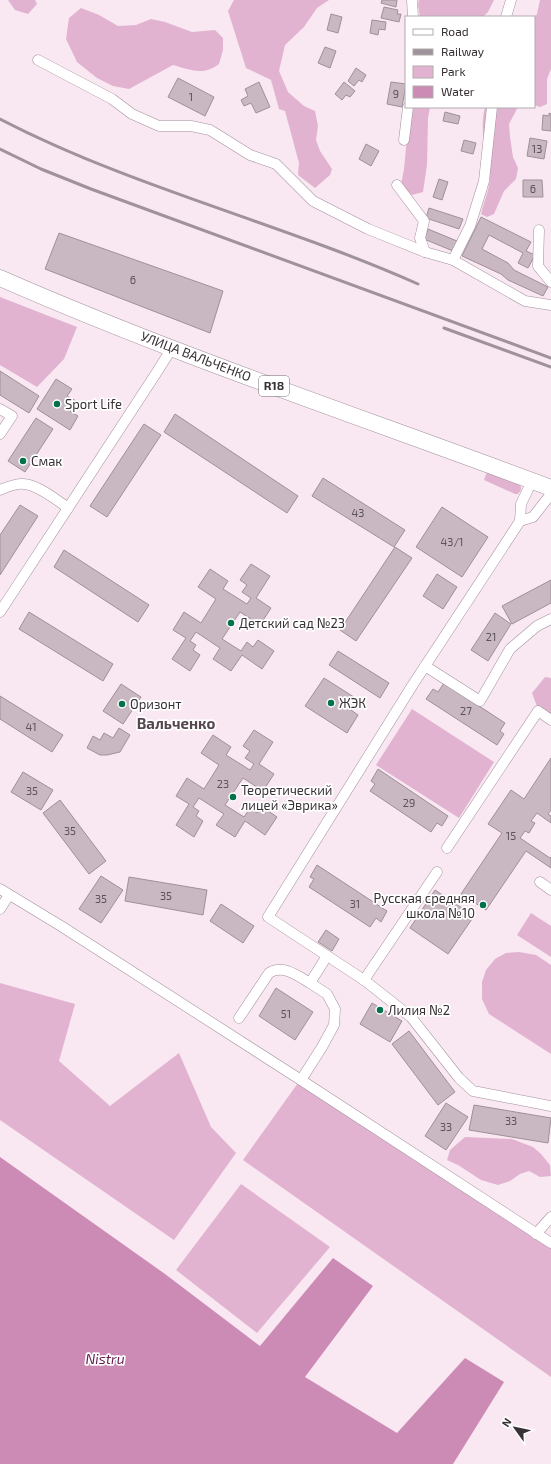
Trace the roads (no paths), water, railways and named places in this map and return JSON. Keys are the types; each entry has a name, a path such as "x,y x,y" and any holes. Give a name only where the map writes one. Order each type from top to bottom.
{"main road":[{"name":"УЛИЦА ВАЛЬЧЕНКО","path":"0,278 172,348 363,420 551,488"}],"street":[{"path":"412,0 413,16"},
{"path":"506,16 511,0"},
{"path":"38,60 112,99 132,114 159,126 191,126 210,130 250,155 276,164 313,201 368,229 426,252 453,260 525,301 551,305"},
{"path":"404,140 408,108"},
{"path":"453,260 470,226 484,181 492,108"},
{"path":"397,185 424,221 420,238 426,252"},
{"path":"539,230 538,266 551,282"},
{"path":"0,612 172,348"},
{"path":"0,408 12,416 0,434"},
{"path":"532,481 521,504 520,521 425,666 268,917 364,980 412,1017 458,1078 473,1091 551,1106"},
{"path":"0,490 11,486 24,484 38,489 68,508"},
{"path":"520,521 533,517 551,494"},
{"path":"425,666 480,701 510,649 537,626 551,619"},
{"path":"447,848 538,711 551,720"},
{"path":"364,980 437,872"},
{"path":"540,882 551,890"},
{"path":"0,909 4,892 61,926 301,1080 551,1243"},
{"path":"310,984 327,956"},
{"path":"239,1018 269,973 274,970 290,972 327,994 335,1009 334,1025 301,1080"},
{"path":"536,1234 551,1217"}],"water":[{"name":"Nistru","path":"0,1157 165,1274 260,1346 333,1258 373,1286 305,1377 397,1433 465,1358 504,1382 453,1464 0,1464"}],"railway":[{"path":"0,119 102,165 314,242 418,284"},
{"path":"0,149 41,169 91,189 551,358"},
{"path":"444,328 551,367"}],"place":[{"name":"Sport Life","path":"57,404"},
{"name":"Смак","path":"23,461"},
{"name":"Детский сад №23","path":"231,623"},
{"name":"ЖЭК","path":"331,703"},
{"name":"Оризонт","path":"122,704"},
{"name":"Теоретический лицей «Эврика»","path":"233,797"},
{"name":"Русская средняя школа №10","path":"483,905"},
{"name":"Лилия №2","path":"380,1010"}],"district":[{"name":"Вальченко","path":"176,724"}]}
